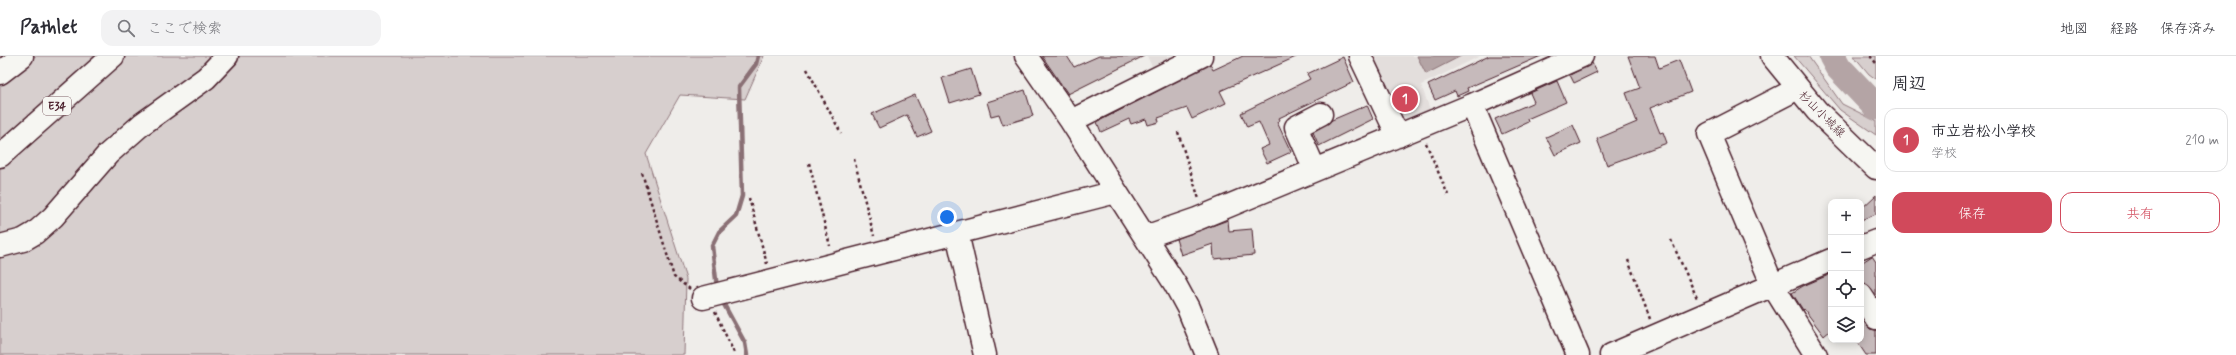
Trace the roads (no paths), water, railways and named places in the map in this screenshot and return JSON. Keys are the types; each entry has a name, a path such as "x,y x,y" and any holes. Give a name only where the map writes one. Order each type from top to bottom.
{"main road":[{"path":"0,73 22,56"},
{"name":"E34","path":"0,156 113,56"},
{"path":"0,246 23,240 49,221 108,154 142,124 206,78 227,56"},
{"path":"1026,56 1071,121 1145,237 1188,308 1207,355"},
{"path":"1071,121 1201,56"},
{"path":"1360,56 1398,136"},
{"path":"1145,237 1197,219 1398,136 1582,56"},
{"name":"杉山小城線","path":"1772,56 1817,111 1876,168"},
{"path":"1796,87 1787,94 1708,134 1773,286 1816,355"},
{"path":"1472,105 1578,355"},
{"path":"1315,170 1296,127 1321,114"},
{"path":"714,296 1116,192"},
{"path":"957,233 985,355"},
{"path":"1864,246 1876,241"},
{"path":"1611,355 1828,261"},
{"path":"1864,300 1876,318"}],"waterway":[{"path":"717,288 712,246 719,232 736,216 742,196 739,87 756,64 758,56"},
{"path":"1832,56 1838,67 1876,107"},
{"path":"721,299 745,343 747,355"}],"place":[{"name":"市立岩松小学校","path":"1405,99"}]}
